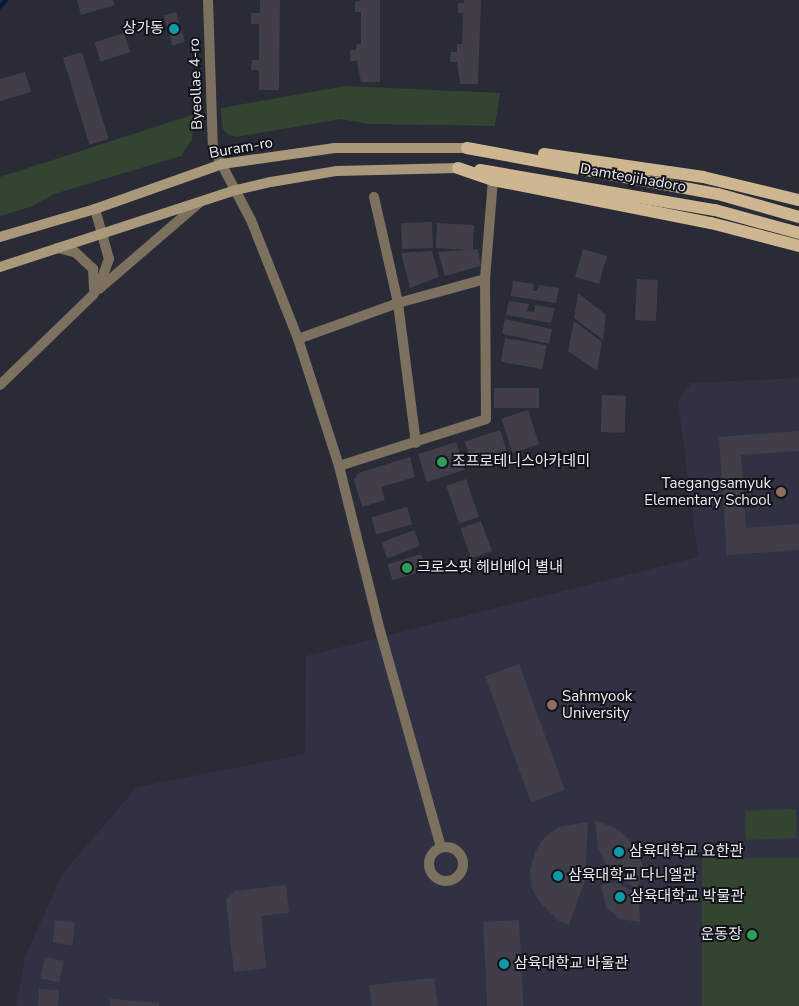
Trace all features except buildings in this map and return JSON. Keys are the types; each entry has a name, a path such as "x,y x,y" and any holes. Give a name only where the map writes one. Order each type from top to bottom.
{"main road":[{"path":"467,148 616,162 759,188 799,200"},
{"name":"Damteojihadoro","path":"467,148 718,194 799,217"},
{"path":"458,168 493,180 711,223 799,246"},
{"name":"Damteojihadoro","path":"458,168 506,172 715,210 799,234"}],"street":[{"name":"Byeollae 4-ro","path":"208,0 213,148 251,220 298,339 338,466 381,634 442,847"},
{"name":"Buram-ro","path":"0,237 95,209 222,164 335,148 467,148"},
{"path":"0,268 236,190 337,171 458,168"},
{"path":"338,466 416,443 486,419 485,279 493,180"},
{"path":"374,197 398,303 416,443"},
{"path":"0,385 93,295 201,202"},
{"path":"93,295 109,259 95,209"},
{"path":"57,248 75,252 93,269 96,282 93,295"},
{"path":"298,339 398,303 485,279"}],"shaded area":[{"name":"Sahmyook University","path":"799,378 799,1006 16,1006 25,957 63,873 137,787 305,754 306,656 698,557 678,401 691,383"}],"green space":[{"path":"345,86 500,93 495,126 370,124 340,119 236,137 228,135 222,128 221,108"},
{"path":"195,114 192,139 181,156 54,194 30,207 0,216 0,177"},
{"path":"796,809 797,838 746,840 745,811"},
{"name":"운동장","path":"702,858 799,858 799,1006 702,1006"}],"waterway":[{"path":"0,7 6,0"}],"place":[{"name":"상가동","path":"174,29"},
{"name":"조프로테니스아카데미","path":"442,462"},
{"name":"Taegangsamyuk Elementary School","path":"781,492"},
{"name":"크로스핏 헤비베어 별내","path":"407,568"},
{"name":"Sahmyook University","path":"552,705"},
{"name":"삼육대학교 요한관","path":"619,852"},
{"name":"삼육대학교 다니엘관","path":"558,876"},
{"name":"삼육대학교 박물관","path":"620,897"},
{"name":"운동장","path":"752,935"},
{"name":"삼육대학교 바울관","path":"504,964"}]}
